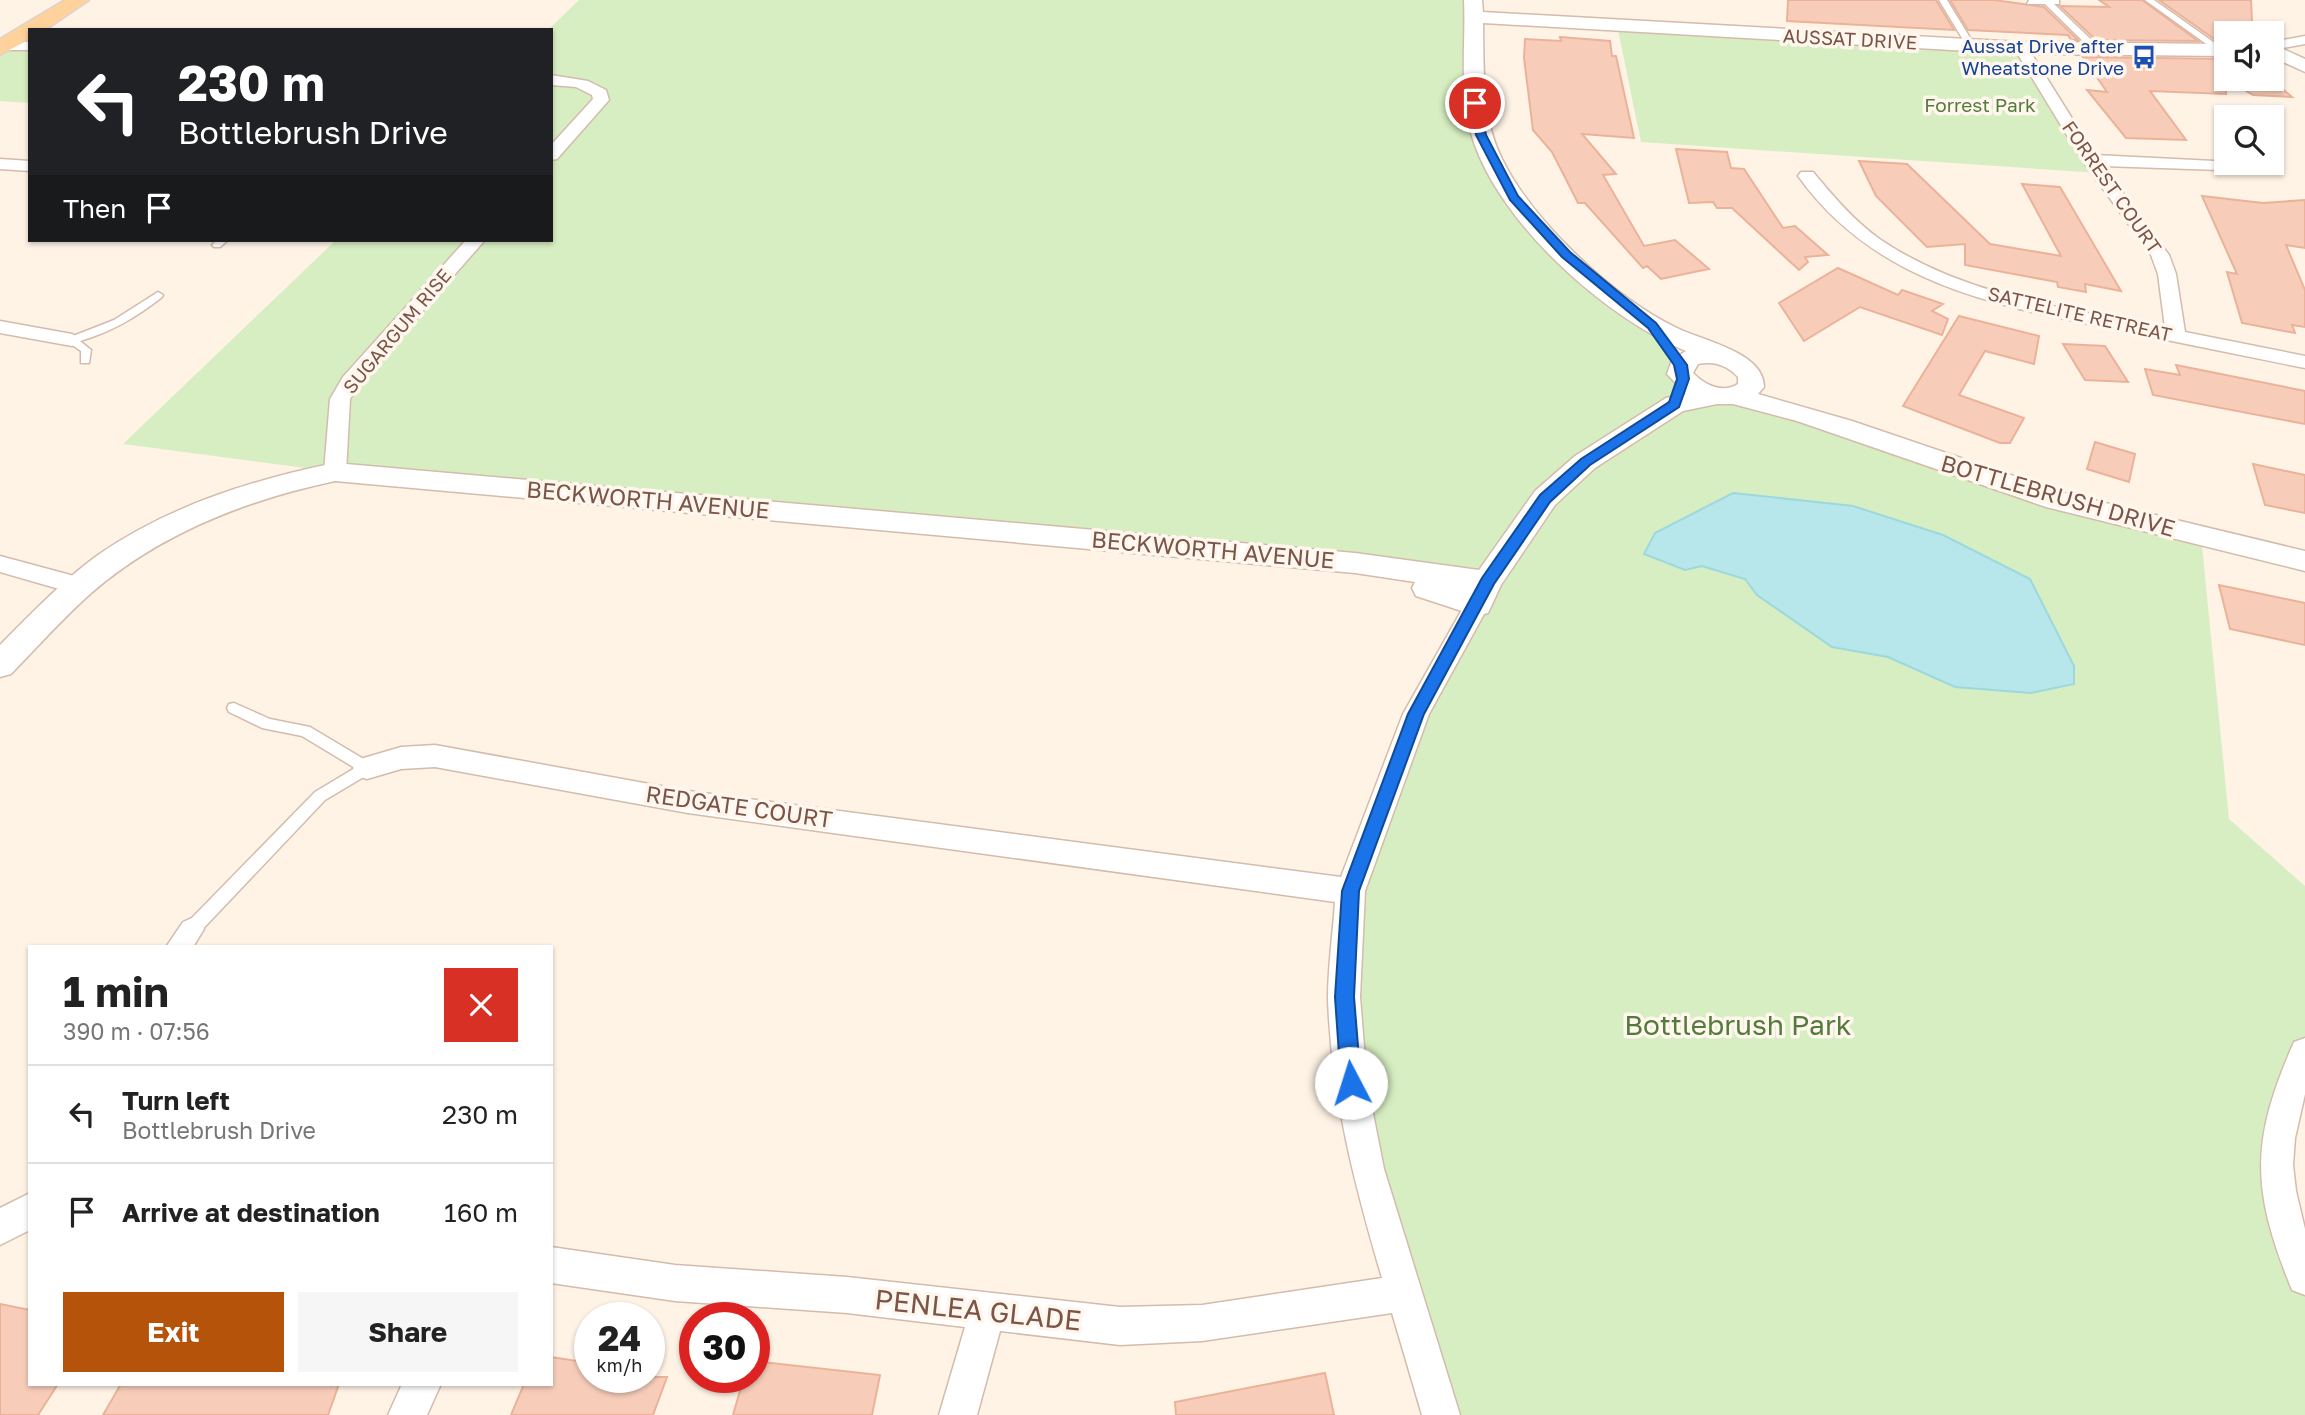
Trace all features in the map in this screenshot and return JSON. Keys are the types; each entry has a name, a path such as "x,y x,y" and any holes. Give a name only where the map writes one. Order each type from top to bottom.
{"main road":[{"path":"33,28 79,0"},
{"path":"2,47 28,31"}],"street":[{"path":"1474,8 1475,103 1481,135 1513,198 1538,228 1591,277 1652,325 1739,364 1734,390 1679,383"},
{"name":"AUSSAT DRIVE","path":"1474,8 1971,46 2098,51 2214,51"},
{"path":"2284,45 2305,40"},
{"path":"2,47 28,46"},
{"name":"FORREST COURT","path":"2021,48 2090,160 2160,255 2167,274 2175,335"},
{"path":"2284,55 2305,66"},
{"path":"553,80 592,87 600,93 601,100 553,153"},
{"path":"2090,160 2214,165"},
{"path":"0,164 28,166"},
{"name":"SATTELITE RETREAT","path":"1807,176 1853,227 1877,245 1921,269 2017,303 2305,362"},
{"name":"SUGARGUM RISE","path":"335,472 340,399 353,377 474,242"},
{"path":"1652,325 1679,383"},
{"path":"0,327 72,340"},
{"path":"1441,1415 1367,1169 1351,1083 1344,997 1350,891 1416,714 1482,594 1545,498 1679,383 1695,356 1720,356"},
{"name":"BOTTLEBRUSH DRIVE","path":"1734,390 2033,493 2305,561"},
{"name":"BECKWORTH AVENUE","path":"0,665 80,586 127,550 182,520 243,496 299,479 335,472 1355,563 1482,594"},
{"path":"0,564 80,586"},
{"name":"REDGATE COURT","path":"367,768 401,758 435,756 688,802 1350,891"},
{"path":"2305,1053 2288,1088 2278,1129 2275,1165 2285,1232 2305,1277"},
{"path":"0,1227 28,1211"},
{"name":"PENLEA GLADE","path":"553,1265 675,1283 847,1295 1120,1326 1202,1322 1404,1293"},
{"path":"958,1415 987,1313"},
{"path":"407,1415 421,1386"}],"lane":[{"path":"1943,0 1971,46"},
{"path":"2149,0 2214,44"},
{"path":"2030,2 2061,2"},
{"path":"2047,2 2098,51"},
{"path":"72,340 102,332 132,316 158,295"},
{"path":"72,340 86,350 85,361"},
{"path":"234,708 267,724 305,731 367,768"},
{"name":"REDGATE COURT","path":"185,938 320,796 367,768"}],"green space":[{"name":"Bottlebrush Park","path":"579,0 1473,0 1475,103 1513,198 1652,325 1681,365 1683,379 1675,403 1731,394 2201,536 2229,819 2305,886 2305,1053 2278,1129 2305,1277 2305,1415 1441,1415 1367,1169 1350,891 1487,583 335,472 123,444 334,242 553,242 553,28 550,28","holes":["1644,553 2055,631 2074,666 1955,687 1888,657 1832,647 1757,595 1745,579 1702,566 1685,570"]},
{"name":"Forrest Park","path":"1617,25 2021,48 2100,173 1641,142"},
{"path":"28,31 28,103 0,101 0,47"}],"water":[{"path":"1733,493 1853,506 1943,535 2030,579 2074,666 2074,684 2031,693 1955,687 1888,657 1832,647 1757,595 1745,579 1702,566 1685,570 1644,554 1655,533"}],"building":[{"path":"1788,0 1936,0 1954,30 1787,21"},
{"path":"1950,0 1994,0 2044,7 2078,40 2071,40 2068,35 1968,30"},
{"path":"2099,0 2142,0 2198,41 2096,40 2060,6 2109,7"},
{"path":"2159,0 2251,0 2252,21 2214,21 2214,39"},
{"path":"1560,37 1610,41 1612,56 1616,56 1634,138 1582,134 1616,174 1603,175 1644,246 1675,240 1709,269 1661,279 1647,266 1643,268 1585,203 1578,203 1552,152 1533,130 1524,58 1525,39 1561,41"},
{"path":"2083,57 2214,59 2214,91 2226,91 2226,94 2150,91 2186,140 2126,138 2087,90 2107,92"},
{"path":"2284,90 2292,97 2253,95 2246,91"},
{"path":"1676,149 1727,152 1731,168 1744,169 1783,228 1795,226 1828,255 1805,257 1808,262 1799,270 1732,208 1717,208 1713,202 1689,203"},
{"path":"1859,161 1907,164 1990,244 2061,256 2022,184 2060,187 2121,291 2085,284 2086,292 2058,287 2057,282 1965,265 1965,244 1927,247 1876,196"},
{"path":"2202,196 2263,203 2305,200 2305,248 2286,245 2305,290 2305,327 2292,325 2295,333 2242,323 2227,272 2237,274"},
{"path":"1838,268 1898,295 1902,290 1943,304 1932,311 1948,319 1942,335 1860,307 1804,341 1779,303"},
{"path":"1959,316 2039,336 2034,364 1985,351 1959,395 2024,418 2010,443 2000,443 1903,406"},
{"path":"2063,344 2105,346 2128,382 2085,380"},
{"path":"2176,365 2305,391 2305,424 2153,395 2145,369 2180,375"},
{"path":"2095,442 2135,454 2129,482 2087,469"},
{"path":"2253,464 2305,475 2305,513 2265,505"},
{"path":"2219,585 2305,603 2305,645 2230,629"},
{"path":"0,1304 28,1310 28,1386 57,1386 38,1415 0,1415"},
{"path":"553,1357 574,1361 574,1393 661,1393 653,1415 511,1415 523,1386 553,1386"},
{"path":"770,1363 880,1375 872,1415 733,1415 739,1393 770,1393"},
{"path":"1325,1373 1334,1415 1176,1415 1175,1402"},
{"path":"120,1386 338,1386 328,1415 103,1415"}],"place":[{"name":"Aussat Drive after Wheatstone Drive","path":"2144,57"}],"route":[{"path":"1351,1083 1344,997 1350,891 1416,714 1488,582 1517,535 1545,498 1586,462 1675,404 1683,379 1679,371 1681,365 1652,325 1566,255 1538,228 1513,198 1481,135 1475,103"}]}
